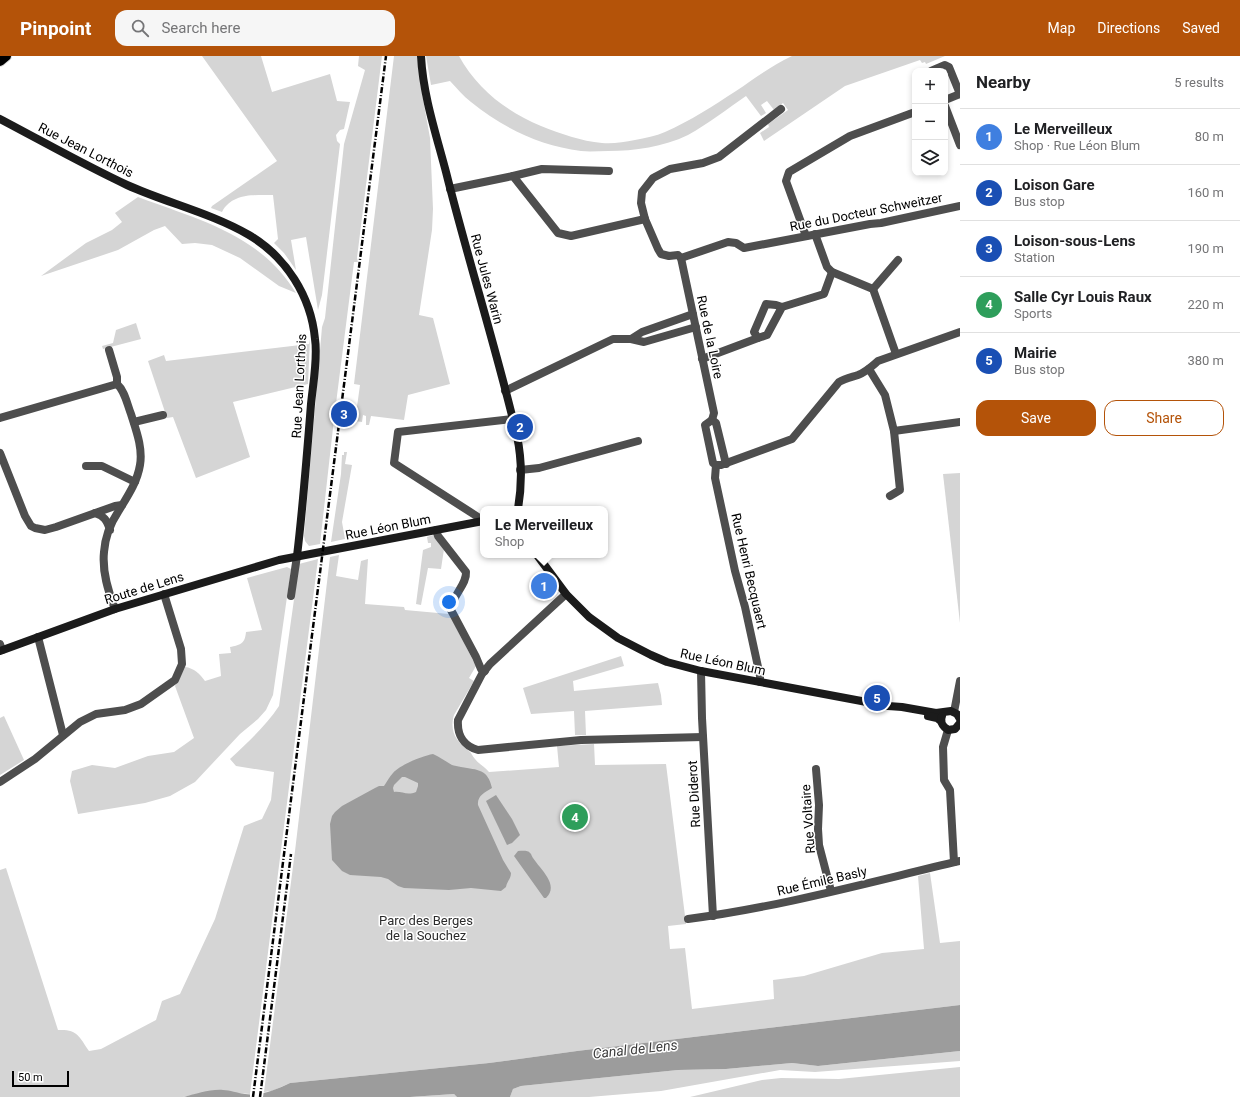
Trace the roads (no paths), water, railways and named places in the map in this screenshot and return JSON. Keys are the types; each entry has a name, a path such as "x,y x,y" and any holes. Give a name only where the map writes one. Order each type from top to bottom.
{"main road":[{"path":"0,61 6,56"}],"street":[{"name":"Rue Jules Warin","path":"421,56 425,90 518,442 520,470 518,506"},
{"path":"938,68 945,65 949,67 960,94 948,99"},
{"path":"681,258 678,255 669,256 661,254 658,249 645,219 641,203 642,192 653,178 670,169 703,163 719,157 781,109"},
{"path":"806,236 786,181 789,172 850,136 912,113"},
{"path":"948,114 960,145"},
{"name":"Rue Jean Lorthois","path":"0,119 116,180 224,223 249,235 270,250 294,278 306,300 311,315 316,340 297,556 291,596"},
{"path":"450,189 542,169 609,171"},
{"path":"512,176 558,233 571,236 645,219"},
{"name":"Rue du Docteur Schweitzer","path":"681,258 728,242 736,243 744,248 886,222 960,206"},
{"path":"815,234 827,267 832,272 872,289 896,354"},
{"name":"Rue de la Loire","path":"681,258 714,413 712,420 705,424 713,463 716,465"},
{"path":"872,289 898,260"},
{"path":"758,338 754,332 766,304 782,307 824,294 832,272"},
{"path":"702,359 767,335 782,307"},
{"path":"631,339 642,332 693,314"},
{"path":"505,391 613,339 631,339 644,342 696,327"},
{"path":"716,465 726,464 792,439 839,382 869,369 878,361 960,332"},
{"path":"109,350 117,377 117,384 122,389 134,422 141,457 135,482 117,512 104,548 103,567 106,584 115,609"},
{"path":"869,369 884,395 894,431 900,490 890,496"},
{"path":"0,418 117,384"},
{"path":"134,422 163,415"},
{"path":"480,519 394,464 398,432 512,419"},
{"name":"Rue de la Loire","path":"712,420 716,423 726,464"},
{"path":"894,431 960,422"},
{"path":"520,470 539,468 638,441"},
{"path":"0,453 25,516 31,526 45,530 56,528 115,506 122,505"},
{"name":"Rue Henri Becquaert","path":"716,465 715,478 735,571 745,607 760,682"},
{"path":"86,466 102,466 135,482"},
{"path":"95,513 103,516 108,523 110,530"},
{"name":"Rue Léon Blum","path":"297,556 480,521"},
{"path":"436,530 438,536 466,572 466,578 452,603 451,610 481,669 485,671"},
{"name":"Route de Lens","path":"1,648 38,637 115,609 297,556"},
{"name":"Rue Léon Blum","path":"539,558 566,594 589,617 625,642 667,662 701,671 895,707 936,713 946,713 948,711 954,712"},
{"path":"0,782 35,759 63,735 88,717 102,713 125,710 141,704 175,680 182,664 181,649 164,594"},
{"path":"566,594 490,664 485,671 458,720 457,727 459,736 466,744 472,749 478,750 581,740 703,737"},
{"path":"38,637 63,735"},
{"name":"Rue Diderot","path":"701,671 703,737 713,916"},
{"path":"960,681 954,712 960,718"},
{"name":"Rue Léon Blum","path":"895,707 901,711 937,718 941,721"},
{"path":"946,713 943,715 941,721 944,728 956,728"},
{"path":"956,728 943,747 944,780 950,790 957,861"},
{"name":"Rue Voltaire","path":"816,769 819,804 819,844 831,891"},
{"name":"Rue Émile Basly","path":"688,919 766,906 957,861"}],"water":[{"path":"433,754 453,765 477,770 488,777 492,788 480,797 478,805 503,860 511,873 506,887 501,891 471,888 449,890 404,888 388,879 381,877 350,875 342,871 332,860 330,824 332,816 335,812 342,806 375,788 384,786 396,770 412,761","holes":["402,777 418,783 416,792 410,794 394,792 394,785"]},
{"path":"496,795 512,819 520,835 512,843 507,845 486,801"},
{"path":"518,851 529,852 547,877 551,888 550,893 546,898 544,898 514,856"},
{"name":"Canal de Lens","path":"960,1005 960,1051 818,1066 792,1063 726,1069 678,1070 521,1086 513,1089 510,1097 457,1097 454,1094 410,1097 184,1097 213,1090 228,1090 245,1094 256,1094 274,1090 290,1083 489,1063"}],"railway":[{"path":"253,1097 386,56"},
{"path":"260,1097 291,854"}],"place":[{"name":"Loison-sous-Lens","path":"344,414"},
{"name":"Loison Gare","path":"520,427"},
{"name":"Le Merveilleux","path":"544,586"},
{"name":"Mairie","path":"877,698"},
{"name":"Salle Cyr Louis Raux","path":"575,817"}],"park label":[{"name":"Parc des Berges de la Souchez","path":"426,928"}]}
